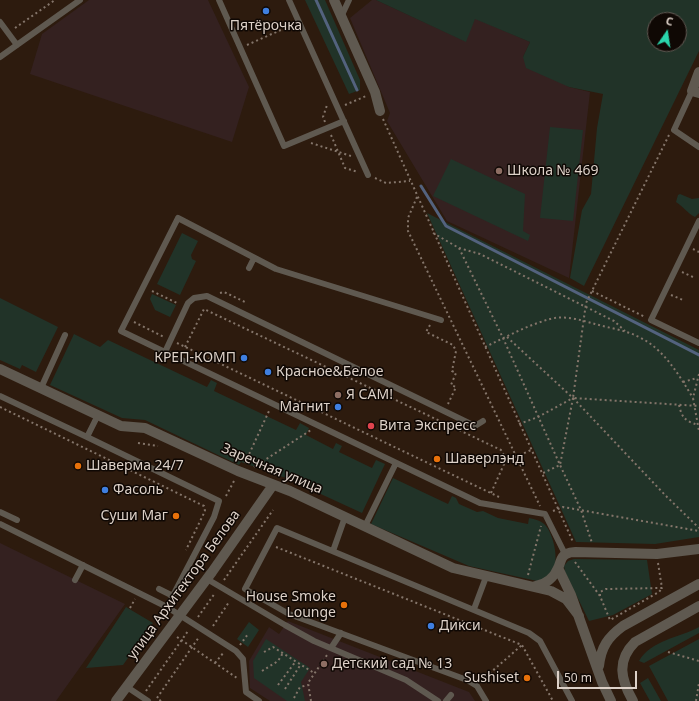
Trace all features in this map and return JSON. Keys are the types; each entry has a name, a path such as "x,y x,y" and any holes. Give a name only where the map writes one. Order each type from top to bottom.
{"street":[{"path":"334,0 375,92 380,111"},
{"path":"696,92 699,72"},
{"name":"Заречная улица","path":"0,369 121,426 145,428 238,471 365,526 454,568 486,577 536,586 551,591 566,600 578,616"},
{"name":"улица Архитектора Белова","path":"116,701 207,578 273,485"},
{"path":"536,586 544,584 558,568 561,559 565,554 575,552 657,554 699,549"},
{"path":"558,568 571,595 602,682 611,701"},
{"path":"598,668 601,653 612,634 623,626 699,584"},
{"path":"633,701 626,688 622,675 623,662 627,650 635,642 699,606"}],"lane":[{"path":"0,57 80,0"},
{"path":"219,0 284,146 344,121"},
{"path":"290,0 368,175"},
{"path":"341,17 349,0"},
{"path":"0,22 17,45"},
{"path":"696,92 674,130 699,147"},
{"path":"441,320 276,269 178,218 121,331 480,503 545,514 565,554"},
{"path":"699,221 651,320 699,343"},
{"path":"249,268 254,258"},
{"path":"165,352 188,303 194,298 207,296 475,426 483,421"},
{"path":"41,388 65,335"},
{"path":"0,396 218,502 214,517 167,607"},
{"path":"87,437 98,416"},
{"path":"365,526 396,462"},
{"path":"0,512 17,520"},
{"path":"333,551 345,517"},
{"path":"0,524 180,614 192,626 208,633 241,655 243,659 246,692 259,701"},
{"path":"486,701 477,686 467,680 283,610 246,589 277,528 529,633 540,641 572,701"},
{"path":"75,580 83,565"},
{"path":"474,609 486,577"},
{"path":"207,578 285,625 331,648 406,680 438,701"},
{"path":"159,590 173,596"},
{"path":"331,648 341,633"},
{"path":"127,687 148,701"},
{"path":"446,701 451,695"}],"path":[{"path":"8,33 55,0"},
{"path":"247,45 292,25"},
{"path":"338,108 375,92"},
{"path":"380,111 417,197 574,545 575,564 600,596 610,620 659,592 662,588 657,554"},
{"path":"560,465 573,398 584,307 667,137 674,130"},
{"path":"305,137 307,142 360,158"},
{"path":"417,197 408,218 408,231 516,457 545,514 527,578"},
{"path":"433,232 459,248 480,254 614,321 627,332"},
{"path":"459,248 503,338 581,510 593,546"},
{"path":"676,269 694,277"},
{"path":"152,291 180,304"},
{"path":"591,292 651,320"},
{"path":"665,292 683,300"},
{"path":"185,347 204,309 501,450 507,462"},
{"path":"127,318 491,493 500,498 508,508"},
{"path":"433,318 426,332 453,345 456,351 452,371 456,373 451,385 456,387 440,421"},
{"path":"485,347 503,338 551,319 568,318 627,332 653,345 666,359 693,398"},
{"path":"507,337 573,398 699,530"},
{"path":"699,374 693,398 699,431"},
{"path":"683,382 698,378"},
{"path":"519,424 538,417 573,398 699,406"},
{"path":"243,466 272,404"},
{"path":"679,405 682,416 686,422 698,425"},
{"path":"0,407 204,506 205,511 186,552"},
{"path":"251,469 300,438 316,425"},
{"path":"491,493 507,462 531,450"},
{"path":"542,474 560,465"},
{"path":"218,502 225,498 235,478"},
{"path":"545,514 563,507 699,530"},
{"path":"142,697 273,510"},
{"path":"275,547 522,645 553,701"},
{"path":"600,596 600,592 606,589 662,588"},
{"path":"208,633 231,599"},
{"path":"185,626 192,626"},
{"path":"161,701 157,698 200,636 192,626"},
{"path":"177,637 241,681 241,675"},
{"path":"481,680 522,645"},
{"path":"264,652 272,647 314,673"},
{"path":"218,648 228,655"},
{"path":"312,701 308,683 331,648"},
{"path":"215,664 224,652"},
{"path":"668,652 699,661"},
{"path":"262,671 278,661 283,653"},
{"path":"278,685 296,661"},
{"path":"285,689 301,664"},
{"path":"696,701 699,683"},
{"path":"294,698 300,688 308,685"}],"shaded area":[{"path":"89,0 208,0 249,87 232,142 30,74 42,34"},
{"name":"Школа № 469","path":"372,0 376,0 465,41 475,18 530,42 523,57 569,87 590,92 569,278 447,221 387,121 390,113 350,18"},
{"path":"0,543 125,604 56,701 0,701"},
{"name":"Детский сад № 13","path":"288,621 469,692 475,701 270,701 250,688 249,661 269,627 279,634"}],"green space":[{"path":"305,0 325,0 360,80 360,90 349,94"},
{"path":"376,0 699,0 699,51 584,286 570,278 582,210 591,194 597,128 603,94 569,87 526,68 523,57 530,42 475,19 466,42"},
{"path":"550,127 583,130 573,221 540,218"},
{"path":"451,159 525,194 523,231 530,235 528,241 433,196"},
{"path":"680,194 692,199 699,198 699,213 695,217 676,202 678,195"},
{"path":"427,213 699,350 699,537 655,544 576,542"},
{"path":"182,233 198,241 191,255 192,259 196,261 180,295 157,284"},
{"path":"152,294 176,305 170,317 155,310 150,299"},
{"path":"0,298 58,327 36,372 22,365 20,369 0,360"},
{"path":"74,334 100,347 108,340 207,387 211,380 217,383 214,391 296,430 300,423 309,428 306,435 333,449 336,443 342,446 339,452 372,468 376,460 385,464 362,513 286,478 241,462 239,465 145,420 122,418 50,385"},
{"path":"393,478 448,504 452,496 456,498 459,504 477,512 483,511 498,518 528,524 529,518 544,524 549,530 555,548 556,561 552,573 544,579 537,581 469,566 371,524"},
{"path":"574,559 647,560 652,594 613,615 589,621 565,572 564,566 568,561"},
{"path":"126,607 153,623 123,665 86,668"},
{"path":"249,622 259,630 248,647 237,639"},
{"path":"699,627 699,633 644,663 639,661 644,654 658,644"},
{"path":"266,639 310,668 301,682 305,701 287,701 254,678 253,661"},
{"path":"699,639 699,701 668,701 649,666"},
{"path":"648,678 661,701 650,701 640,683"}],"waterway":[{"path":"316,0 357,90"},
{"path":"421,186 446,226 699,355"}],"place":[{"name":"Пятёрочка","path":"266,11"},
{"name":"Школа № 469","path":"499,171"},
{"name":"КРЕП-КОМП","path":"244,358"},
{"name":"Красное&Белое","path":"268,372"},
{"name":"Я САМ!","path":"338,395"},
{"name":"Магнит","path":"338,407"},
{"name":"Вита Экспресс","path":"371,426"},
{"name":"Шаверлэнд","path":"437,459"},
{"name":"Шаверма 24/7","path":"78,466"},
{"name":"Фасоль","path":"105,490"},
{"name":"Суши Маг","path":"176,516"},
{"name":"House Smoke Lounge","path":"344,605"},
{"name":"Дикси","path":"431,626"},
{"name":"Детский сад № 13","path":"324,664"},
{"name":"Sushiset","path":"527,678"}]}
